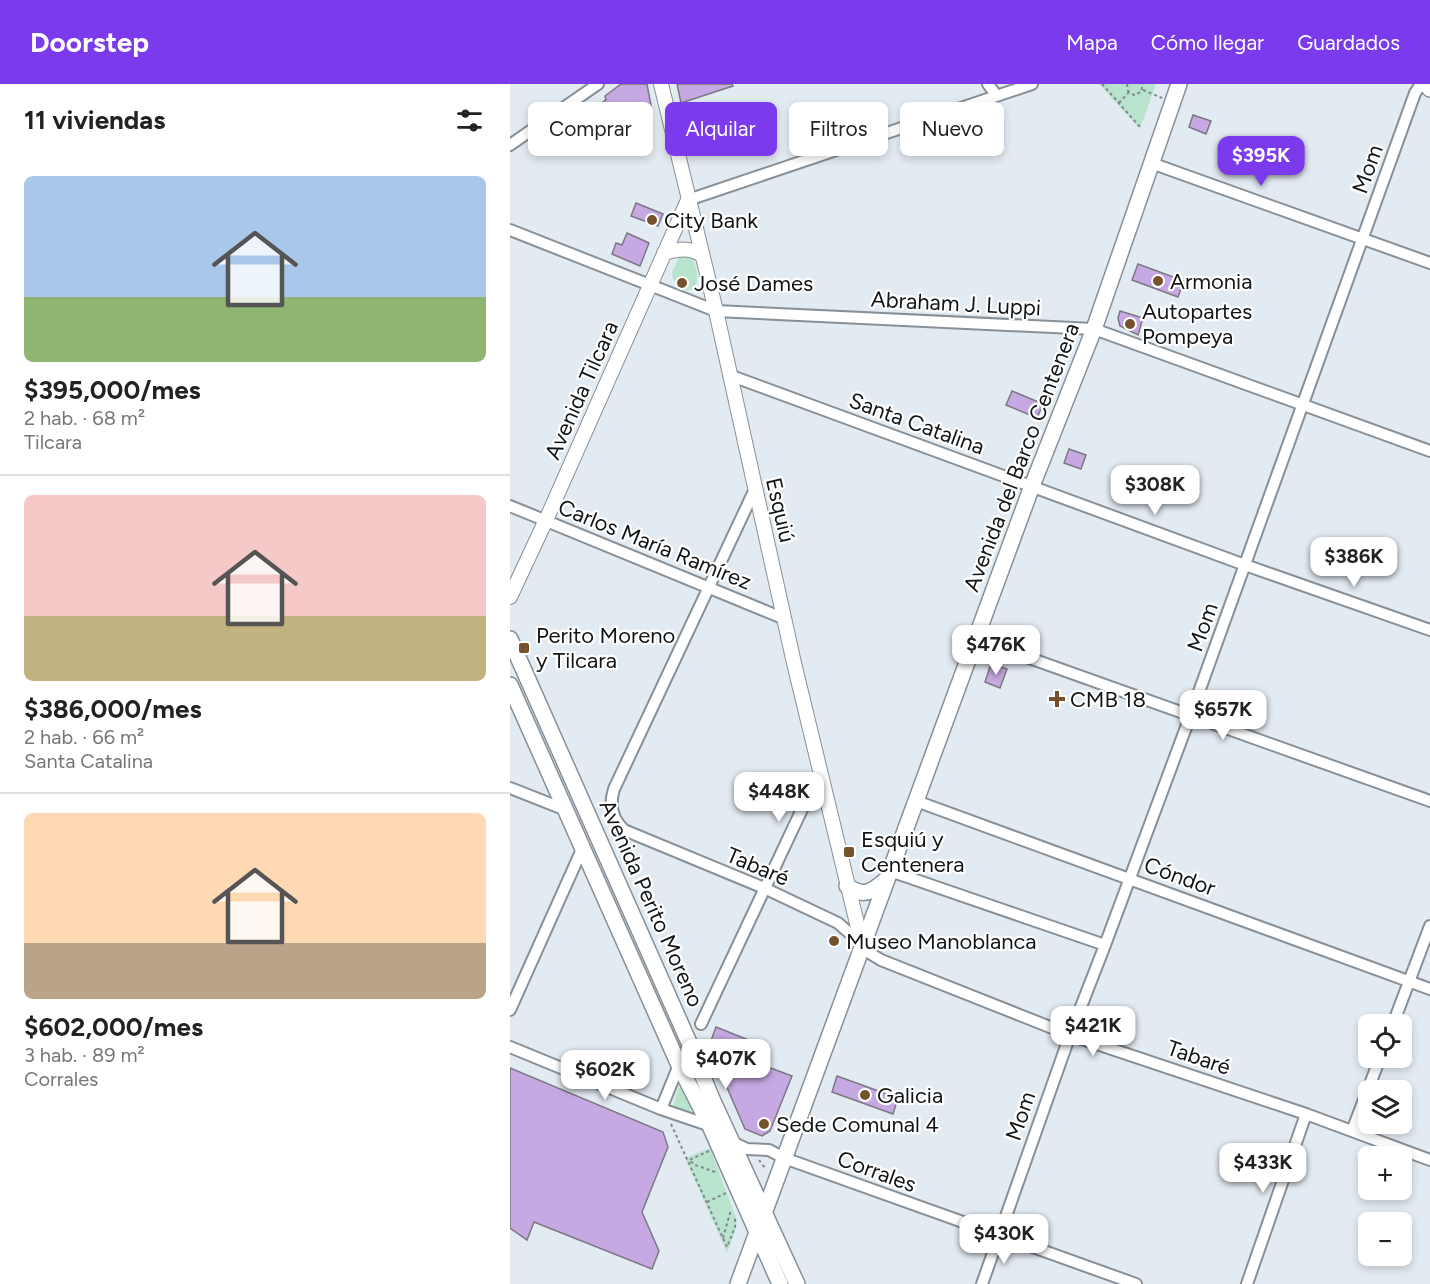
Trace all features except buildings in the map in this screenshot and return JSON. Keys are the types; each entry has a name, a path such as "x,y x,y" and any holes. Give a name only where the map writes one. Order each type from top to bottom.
{"main road":[{"name":"Avenida del Barco Centenera","path":"738,1284 1032,486 1094,329 1179,84"},
{"path":"1426,84 1430,89"},
{"name":"Avenida Perito Moreno","path":"510,639 797,1284"},
{"name":"Avenida Perito Moreno","path":"510,685 679,1065 710,1126 780,1284"},
{"path":"847,886 856,892 865,893 877,888 888,875"}],"street":[{"path":"511,146 598,84"},
{"name":"Esquiú","path":"661,84 716,311 820,771 862,944"},
{"path":"988,84 996,95"},
{"path":"688,200 1032,84"},
{"name":"Mom","path":"982,1284 1070,1035 1191,714 1415,93 1421,84"},
{"path":"1151,163 1430,263"},
{"name":"Avenida Tilcara","path":"510,597 688,200"},
{"name":"Abraham J. Luppi","path":"510,230 716,311 1094,329 1430,451"},
{"path":"664,253 685,249 702,255"},
{"name":"Santa Catalina","path":"729,375 1245,565 1430,630"},
{"path":"710,587 755,489"},
{"name":"Carlos María Ramírez","path":"510,506 785,619"},
{"name":"Tabaré","path":"710,587 610,799 616,822 624,830 764,888 838,923 868,952 881,960 1070,1035 1306,1114 1430,1160"},
{"path":"976,639 1430,801"},
{"path":"701,1024 820,771"},
{"path":"510,788 566,810"},
{"name":"Cóndor","path":"916,801 1430,989"},
{"path":"510,1010 583,848"},
{"path":"888,875 1105,945"},
{"path":"1397,1014 1430,926"},
{"name":"Corrales","path":"510,1047 661,1109 710,1126 733,1144 747,1149 769,1150 784,1158 1136,1284"},
{"path":"661,1109 679,1065"},
{"path":"1352,1131 1376,1068"},
{"path":"1247,1284 1306,1114"}],"path":[{"path":"1102,84 1140,127"},
{"path":"1127,84 1129,92 1137,96 1143,90 1143,84"},
{"path":"1143,90 1152,95"},
{"path":"1119,103 1129,92"},
{"path":"661,1109 674,1128 727,1247 735,1227 736,1219 733,1211 730,1213 723,1238"},
{"path":"689,1160 710,1151"},
{"path":"689,1160 695,1165 719,1173 714,1162"},
{"path":"757,1167 760,1162 765,1168"},
{"path":"707,1202 726,1193 729,1202"}],"green space":[{"path":"1099,84 1156,84 1140,129"},
{"path":"690,254 696,267 697,282 693,290 685,290 673,280 672,272 680,255"},
{"path":"682,1087 692,1107 691,1111 686,1114 674,1109 673,1106 678,1088"},
{"path":"710,1148 737,1220 727,1253 685,1158"}],"place":[{"name":"City Bank","path":"652,220"},
{"name":"Armonia","path":"1158,281"},
{"name":"José Dames","path":"682,283"},
{"name":"Autopartes Pompeya","path":"1130,324"},
{"name":"Perito Moreno y Tilcara","path":"524,648"},
{"name":"CMB 18","path":"1057,699"},
{"name":"Esquiú y Centenera","path":"849,852"},
{"name":"Museo Manoblanca","path":"834,941"},
{"name":"Galicia","path":"865,1095"},
{"name":"Sede Comunal 4","path":"764,1124"}]}
